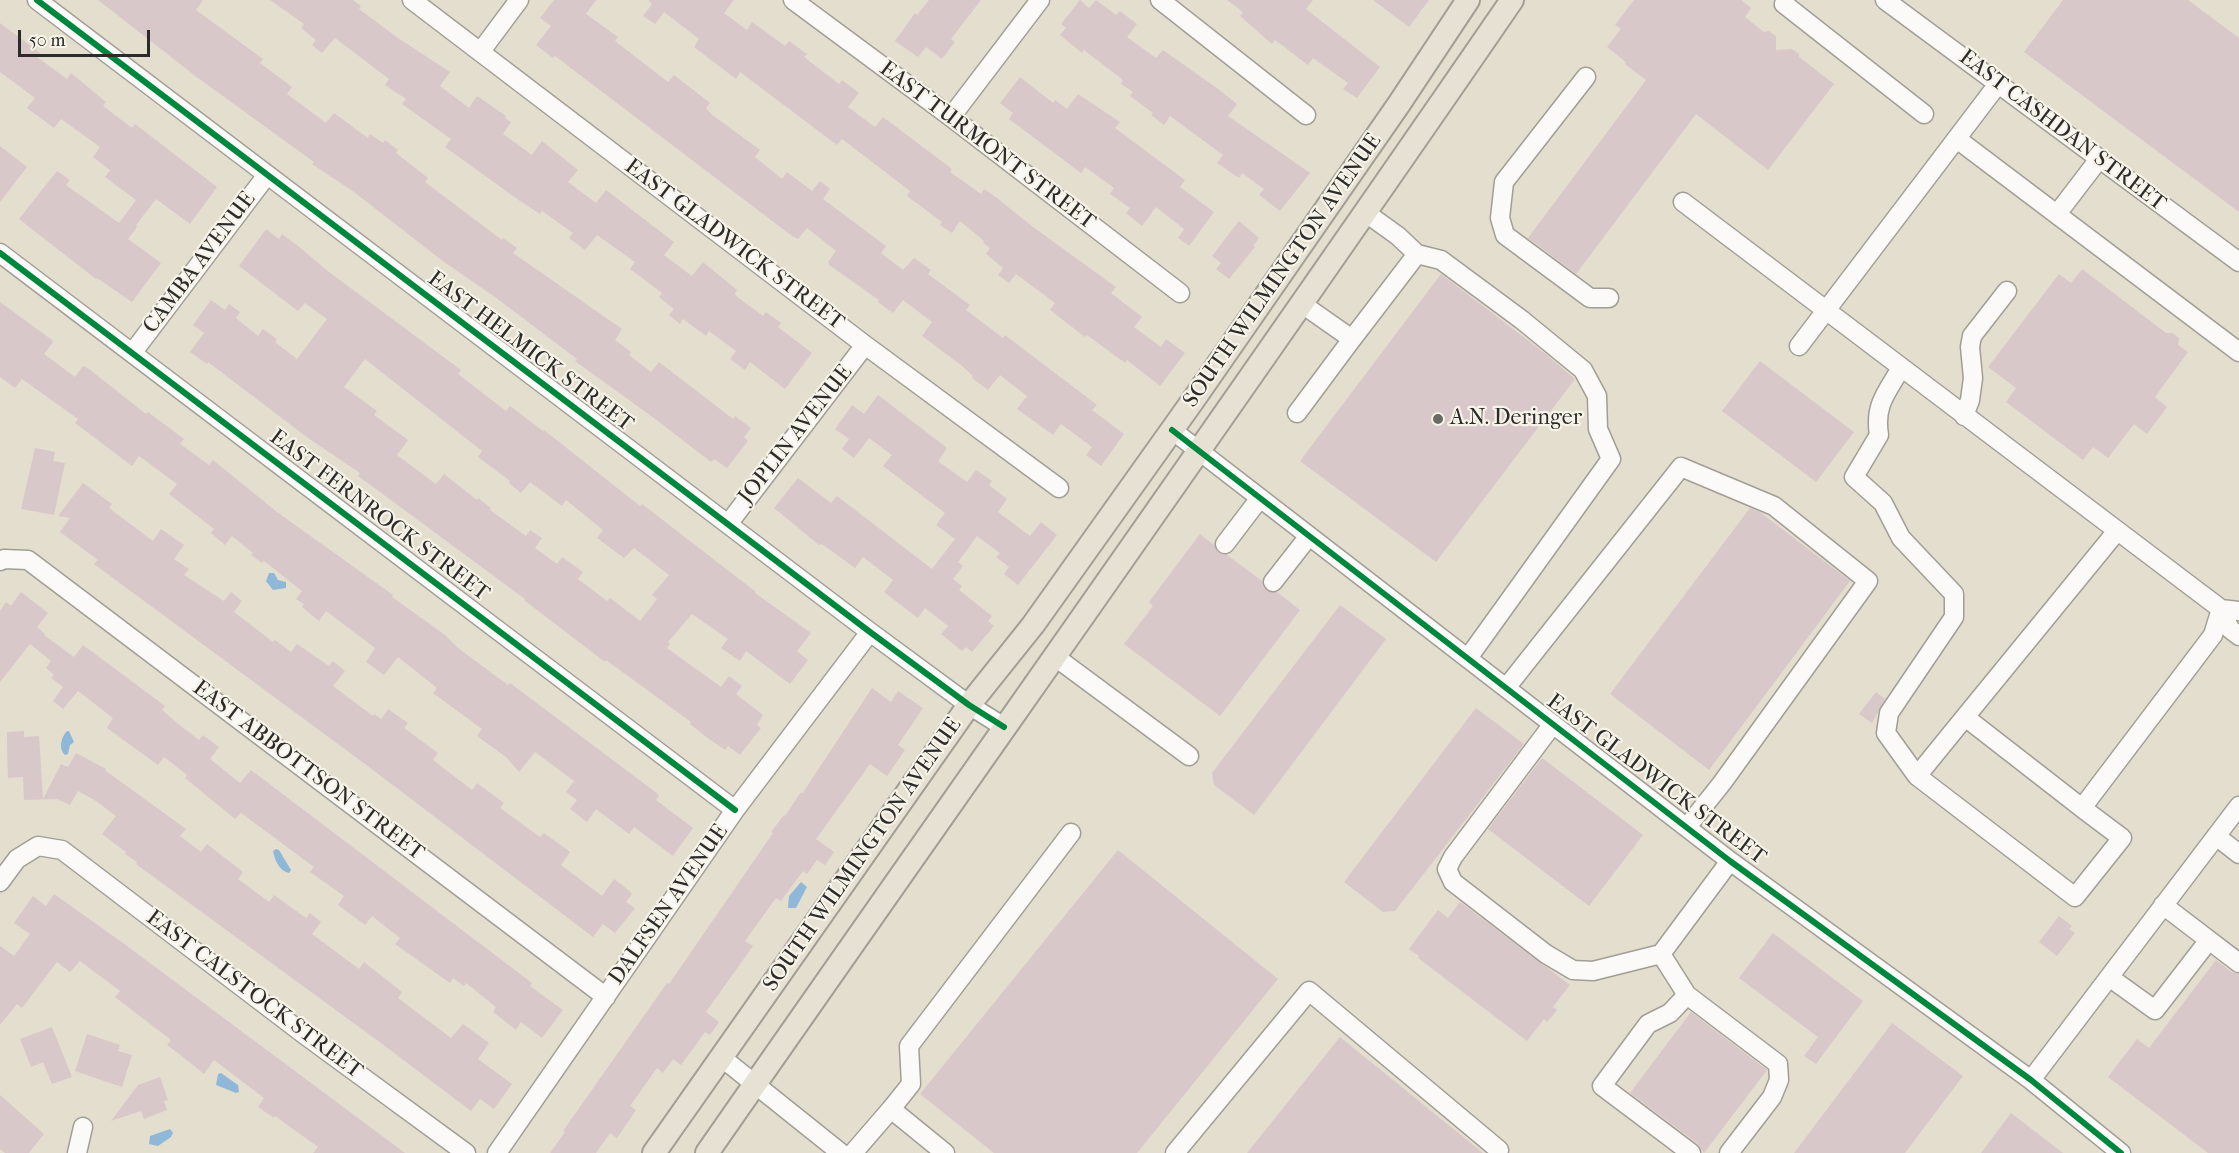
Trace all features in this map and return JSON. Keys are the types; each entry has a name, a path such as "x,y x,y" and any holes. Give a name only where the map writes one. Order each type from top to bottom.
{"main road":[{"name":"SOUTH WILMINGTON AVENUE","path":"654,1153 969,705 1033,625 1172,430 1392,114 1468,0"},
{"name":"SOUTH WILMINGTON AVENUE","path":"707,1153 1302,304 1512,0"}],"street":[{"name":"EAST HELMICK STREET","path":"37,0 870,632 969,705 1004,727"},
{"name":"EAST GLADWICK STREET","path":"412,0 865,345 1059,488"},
{"path":"481,51 519,0"},
{"name":"EAST TURMONT STREET","path":"793,0 951,117 1180,293"},
{"path":"951,117 1040,0"},
{"path":"1160,0 1306,115"},
{"path":"1785,0 1784,4 1924,114"},
{"name":"EAST CASHDAN STREET","path":"1886,0 2239,262"},
{"path":"1586,77 1504,182 1500,218 1505,235 1590,298 1609,298"},
{"path":"1799,346 1998,84"},
{"path":"1956,139 2239,352"},
{"path":"2057,214 2099,159"},
{"name":"CAMBA AVENUE","path":"133,352 267,175"},
{"path":"1683,202 2117,531 2230,610"},
{"path":"1365,213 1398,236 1417,254 1441,260 1522,320 1583,370 1597,396 1598,429 1611,459 1468,658"},
{"name":"EAST FERNROCK STREET","path":"0,253 735,810"},
{"path":"1297,413 1417,254"},
{"path":"1964,416 1970,400 1973,378 1970,347 1972,336 2007,291"},
{"path":"1302,304 1352,339"},
{"name":"JOPLIN AVENUE","path":"728,524 865,345"},
{"path":"1901,368 1879,405 1877,423 1879,435 1854,477 1883,503 1901,538 1954,594 1954,617 1889,713 1886,733 1917,776 2075,897 2122,838 1965,717"},
{"name":"EAST GLADWICK STREET","path":"1172,430 1730,861 2031,1080 2121,1153"},
{"path":"1506,688 1681,467 1774,506 1868,580 1722,783 1687,827"},
{"path":"1225,544 1260,498"},
{"path":"1917,776 2117,531"},
{"path":"1273,582 1309,536"},
{"name":"EAST ABBOTTSON STREET","path":"2,560 28,560 606,997"},
{"path":"2082,808 2230,610"},
{"path":"2230,610 2230,629 2239,636"},
{"name":"DALFSEN AVENUE","path":"496,1153 735,810 870,632"},
{"path":"1054,656 1189,756"},
{"path":"1553,724 1447,869 1454,882 1546,954 1573,970 1593,971 1661,954 1730,861"},
{"path":"2031,1080 2239,806"},
{"path":"853,1153 911,1084 909,1046 1071,833"},
{"path":"2216,836 2239,854"},
{"name":"EAST CALSTOCK STREET","path":"0,882 17,859 38,846 62,850 305,1035 466,1153"},
{"path":"2163,905 2239,963"},
{"path":"2109,977 2155,1010 2209,940"},
{"path":"1661,954 1687,995 1778,1064 1779,1080 1772,1096 1730,1153"},
{"path":"1175,1153 1310,991 1499,1150"},
{"path":"1687,995 1670,1013 1648,1024 1602,1086 1691,1153"},
{"path":"721,1057 842,1153"},
{"path":"891,1109 945,1153"},
{"path":"77,1153 83,1127"}],"water":[{"path":"269,573 274,573 278,580 286,582 286,588 273,590 266,581"},
{"path":"67,731 74,742 70,745 68,754 65,755 61,743"},
{"path":"279,850 291,870 289,873 278,865 273,851"},
{"path":"801,882 807,887 796,908 788,908 789,896"},
{"path":"221,1073 238,1085 239,1092 236,1093 216,1085 218,1074"},
{"path":"170,1129 173,1133 171,1137 158,1146 149,1144 150,1136"}],"building":[{"path":"98,0 203,0 196,10 263,59 260,63 292,87 287,94 326,123 334,113 368,138 370,134 383,143 385,140 398,150 396,153 428,178 425,182 502,240 503,238 517,248 513,253 622,329 615,340 631,352 629,355 651,372 659,362 733,419 735,416 751,428 744,437 748,441 727,468 714,459 711,462 575,361 577,359 495,297 444,262 354,192 312,164 314,162 198,78"},
{"path":"270,0 353,0 361,6 359,9 398,38 450,72 440,86 469,108 477,96 506,116 505,118 511,122 503,134 532,155 542,141 578,170 568,182 596,203 606,190 674,242 664,255 692,276 703,262 737,290 736,296 763,316 766,312 781,323 778,327 812,353 785,389 750,362 745,370 730,359 736,351 709,331 706,336 683,319 680,324 669,315 674,309 659,297 662,293 630,269 635,262 597,235 585,250 569,238 573,233 542,211 540,214 520,201 445,147 451,139 402,104 406,99 385,85 389,79 335,38 322,53 312,45 316,40 301,28 304,24"},
{"path":"554,0 596,0 586,14 618,37 615,41 668,82 674,75 710,103 706,108 711,114 760,150 755,157 782,179 787,172 812,191 820,181 830,189 823,199 886,246 881,253 903,270 914,258 931,270 928,274 970,305 966,310 1003,338 1005,335 1097,405 1092,410 1124,434 1101,466 1086,455 1092,447 1061,424 1053,435 1017,409 1027,396 1000,375 988,390 972,378 973,376 961,365 922,336 932,322 903,300 893,313 878,302 879,300 829,265 828,262 836,251 807,228 798,239 792,236 555,56 553,58 536,45 551,26 540,18"},
{"path":"648,0 734,0 724,13 747,30 752,22 785,46 789,41 807,54 804,57 839,84 842,80 859,93 848,107 875,127 883,117 952,169 950,172 981,194 984,189 997,198 1116,287 1111,293 1142,317 1134,327 1161,347 1166,339 1185,353 1160,386 1127,360 1125,363 1087,335 1085,337 1050,310 1055,303 1016,274 1009,283 998,275 1003,268 986,254 990,248 960,221 952,233 940,225 942,222 907,196 910,191 842,139 837,145 740,72 736,79 694,47 699,39 664,12 655,24 643,16 652,4"},
{"path":"929,0 981,0 951,39 955,42 942,59 926,47 918,57 895,41 915,13 917,15"},
{"path":"1080,0 1089,8 1096,0 1116,15 1120,11 1137,24 1127,37 1156,58 1163,50 1218,89 1237,104 1228,116 1310,173 1280,211 1259,195 1264,189 1242,173 1239,178 1217,163 1223,155 1170,116 1164,125 1151,115 1153,113 1130,96 1133,92 1121,84 1123,80 1084,50 1082,53 1060,35 1066,28 1061,24"},
{"path":"1227,0 1313,0 1306,9 1380,67 1357,98 1343,89 1348,83 1313,58 1308,65 1275,40 1272,44 1240,16 1243,12"},
{"path":"1373,0 1429,0 1409,27"},
{"path":"1634,0 1741,0 1751,8 1745,17 1764,32 1769,31 1776,36 1776,50 1792,49 1834,84 1768,170 1696,114 1576,274 1528,238 1646,80 1607,47 1621,29 1615,25"},
{"path":"2063,0 2188,0 2239,38 2239,212 2024,52"},
{"path":"0,23 40,53 37,57 67,79 71,73 106,102 103,106 132,128 135,124 217,187 190,224 156,199 136,225 137,227 128,239 161,263 132,302 96,279 19,219 57,171 70,180 66,185 119,223 136,200 105,177 110,170 93,157 100,147 61,119 54,128 27,108 35,98 0,72"},
{"path":"1020,77 1053,103 1055,100 1067,109 1078,94 1120,122 1115,128 1185,180 1180,187 1214,212 1189,246 1178,238 1184,229 1156,207 1142,226 1126,213 1130,208 1110,194 1114,188 1085,167 1081,173 1009,119 1013,113 1000,103"},
{"path":"0,146 27,167 0,202"},
{"path":"1239,221 1259,238 1253,246 1255,247 1229,279 1216,269 1221,263 1212,256"},
{"path":"266,229 279,239 282,234 329,272 461,370 458,374 506,411 510,406 544,430 640,506 642,504 755,593 811,633 797,651 808,660 790,684 746,651 740,661 721,648 728,639 692,614 668,642 670,644 667,648 721,687 729,676 742,686 736,694 763,715 757,725 761,728 740,755 728,746 725,750 705,736 690,724 691,722 606,660 605,662 525,599 358,476 360,473 308,438 208,362 207,364 190,352 204,333 193,325 211,300 225,310 229,304 240,312 236,318 258,336 263,329 277,339 275,342 297,359 327,319 305,303 298,311 239,266","holes":["365,359 482,451 478,457 510,481 509,483 521,493 530,482 562,506 566,500 603,530 597,538 624,558 634,548 669,575 652,595 657,599 640,621 610,598 607,601 578,579 583,572 562,557 557,564 535,548 542,538 530,530 526,536 444,474 436,484 397,455 408,440 374,415 377,411 344,387"]},
{"path":"2082,269 2166,333 2172,333 2179,338 2178,345 2188,352 2155,397 2167,407 2147,434 2134,424 2108,458 2093,447 2083,460 2006,402 2016,388 1988,367 2059,274 2071,283"},
{"name":"A.N. Deringer","path":"1441,274 1575,379 1436,562 1300,461"},
{"path":"0,302 52,340 53,342 44,354 75,377 83,366 89,369 146,414 148,412 184,439 180,444 209,465 213,460 277,512 393,595 392,597 445,635 458,648 508,685 510,683 658,794 656,800 693,828 673,856 634,827 629,834 596,809 587,822 570,809 577,800 566,792 574,781 535,752 519,772 506,757 477,736 482,729 433,693 437,688 398,657 384,675 366,662 375,648 326,611 319,621 302,607 304,604 296,599 302,591 264,561 262,563 251,555 253,553 232,536 225,545 211,533 214,529 169,494 177,484 139,456 132,466 75,423 78,419 22,379 15,388 0,377"},
{"path":"1760,361 1854,432 1816,482 1722,411"},
{"path":"878,395 947,448 938,461 967,482 976,470 992,481 989,485 1007,499 998,512 1030,536 1041,522 1057,535 1018,585 1004,574 1009,567 996,557 1000,553 977,536 958,562 963,566 953,579 962,586 959,590 992,616 988,621 994,626 972,652 966,647 962,651 941,634 948,626 925,608 918,618 884,592 893,580 863,557 855,568 822,544 819,545 774,508 798,478 831,503 837,496 932,569 955,539 936,525 945,513 883,466 892,455 869,438 854,458 842,449 849,439 835,429 852,405 864,414"},
{"path":"35,448 55,452 53,461 65,463 54,515 21,509"},
{"path":"83,483 112,504 109,508 153,541 161,529 184,545 174,559 189,569 184,575 224,601 231,592 242,601 234,612 273,642 275,640 291,652 297,644 329,666 333,661 345,671 333,686 373,716 374,714 381,719 388,709 408,723 404,728 438,753 433,760 472,790 477,783 504,803 500,808 540,837 544,833 570,852 561,865 602,896 614,879 626,888 632,894 626,902 635,908 615,933 603,924 593,937 369,767 94,564 98,560 60,532 70,518 58,516"},
{"path":"1750,508 1760,512 1850,581 1709,770 1610,694"},
{"path":"1200,534 1214,545 1219,553 1227,555 1262,581 1267,591 1277,592 1300,610 1220,716 1124,644 1153,606 1149,602"},
{"path":"21,592 48,613 37,627 44,635 74,657 83,645 165,706 162,710 199,740 203,735 219,747 210,759 240,783 251,770 532,983 530,986 563,1010 542,1038 521,1022 516,1030 493,1012 496,1007 466,983 464,986 453,978 450,983 395,944 400,938 372,916 365,925 338,905 344,896 310,872 314,867 241,813 235,819 185,778 187,775 164,757 158,765 107,728 113,718 78,691 63,709 53,701 63,687 51,678 54,675 46,668 51,661 30,644 0,682 0,611 6,602 11,606"},
{"path":"1340,605 1386,639 1254,815 1214,785 1212,773"},
{"path":"872,688 891,702 898,691 923,708 898,745 905,750 887,776 870,764 816,839 834,852 825,865 817,860 807,874 803,871 781,901 776,898 745,941 753,946 706,1012 719,1022 710,1035 705,1032 681,1065 673,1059 663,1073 657,1068 630,1106 636,1110 617,1138 610,1133 596,1153 550,1153 565,1132 563,1131 667,983 669,984 773,833 771,832 801,792 802,794"},
{"path":"1876,692 1885,699 1872,723 1859,714"},
{"path":"1476,708 1524,744 1395,911 1383,912 1344,882"},
{"path":"24,731 24,737 39,736 43,799 61,764 68,767 76,753 106,769 186,829 180,836 201,852 207,844 243,872 238,879 269,902 274,895 306,918 310,913 321,922 312,934 359,969 364,962 402,992 398,998 451,1038 463,1024 489,1043 478,1059 512,1084 494,1109 480,1099 471,1111 136,864 137,862 125,854 126,852 102,834 116,816 96,801 78,791 70,805 57,799 24,800 23,777 8,778 7,732"},
{"path":"1542,758 1643,835 1589,906 1488,829"},
{"path":"1118,850 1278,979 1137,1153 994,1153 920,1094"},
{"path":"54,894 405,1153 313,1153 318,1147 275,1116 274,1118 258,1107 264,1098 214,1060 204,1074 167,1045 171,1040 115,997 120,991 80,961 70,972 57,962 22,1008 17,1004 0,1025 0,946 14,956 30,934 14,923 33,896 46,906"},
{"path":"1460,902 1570,985 1553,1007 1557,1010 1547,1022 1544,1019 1527,1041 1409,949 1438,910 1448,918"},
{"path":"2059,916 2072,926 2069,929 2075,933 2057,956 2039,942"},
{"path":"1773,933 1863,1001 1816,1064 1804,1056 1818,1037 1739,978"},
{"path":"2216,960 2232,972 2239,974 2239,1153 2208,1153 2108,1077 2137,1039 2149,1048"},
{"path":"1691,1012 1767,1070 1704,1153 1698,1144 1630,1093"},
{"path":"1892,1023 1963,1076 1905,1153 1794,1153"},
{"path":"52,1027 72,1077 52,1084 43,1062 31,1067 20,1039"},
{"path":"87,1034 120,1045 118,1051 132,1055 122,1087 75,1071"},
{"path":"1340,1037 1483,1153 1247,1153"},
{"path":"160,1077 168,1100 164,1101 167,1110 144,1119 141,1111 111,1121 138,1085"},
{"path":"0,1095 44,1134 29,1153 5,1153 0,1149"},
{"path":"2011,1113 2063,1153 1981,1153"}],"cycle path":[{"path":"37,0 870,632 969,705 1004,727"},
{"path":"0,253 735,810"},
{"path":"1172,430 1730,861 2031,1080 2121,1153"}],"place":[{"name":"A.N. Deringer","path":"1438,419"}]}
